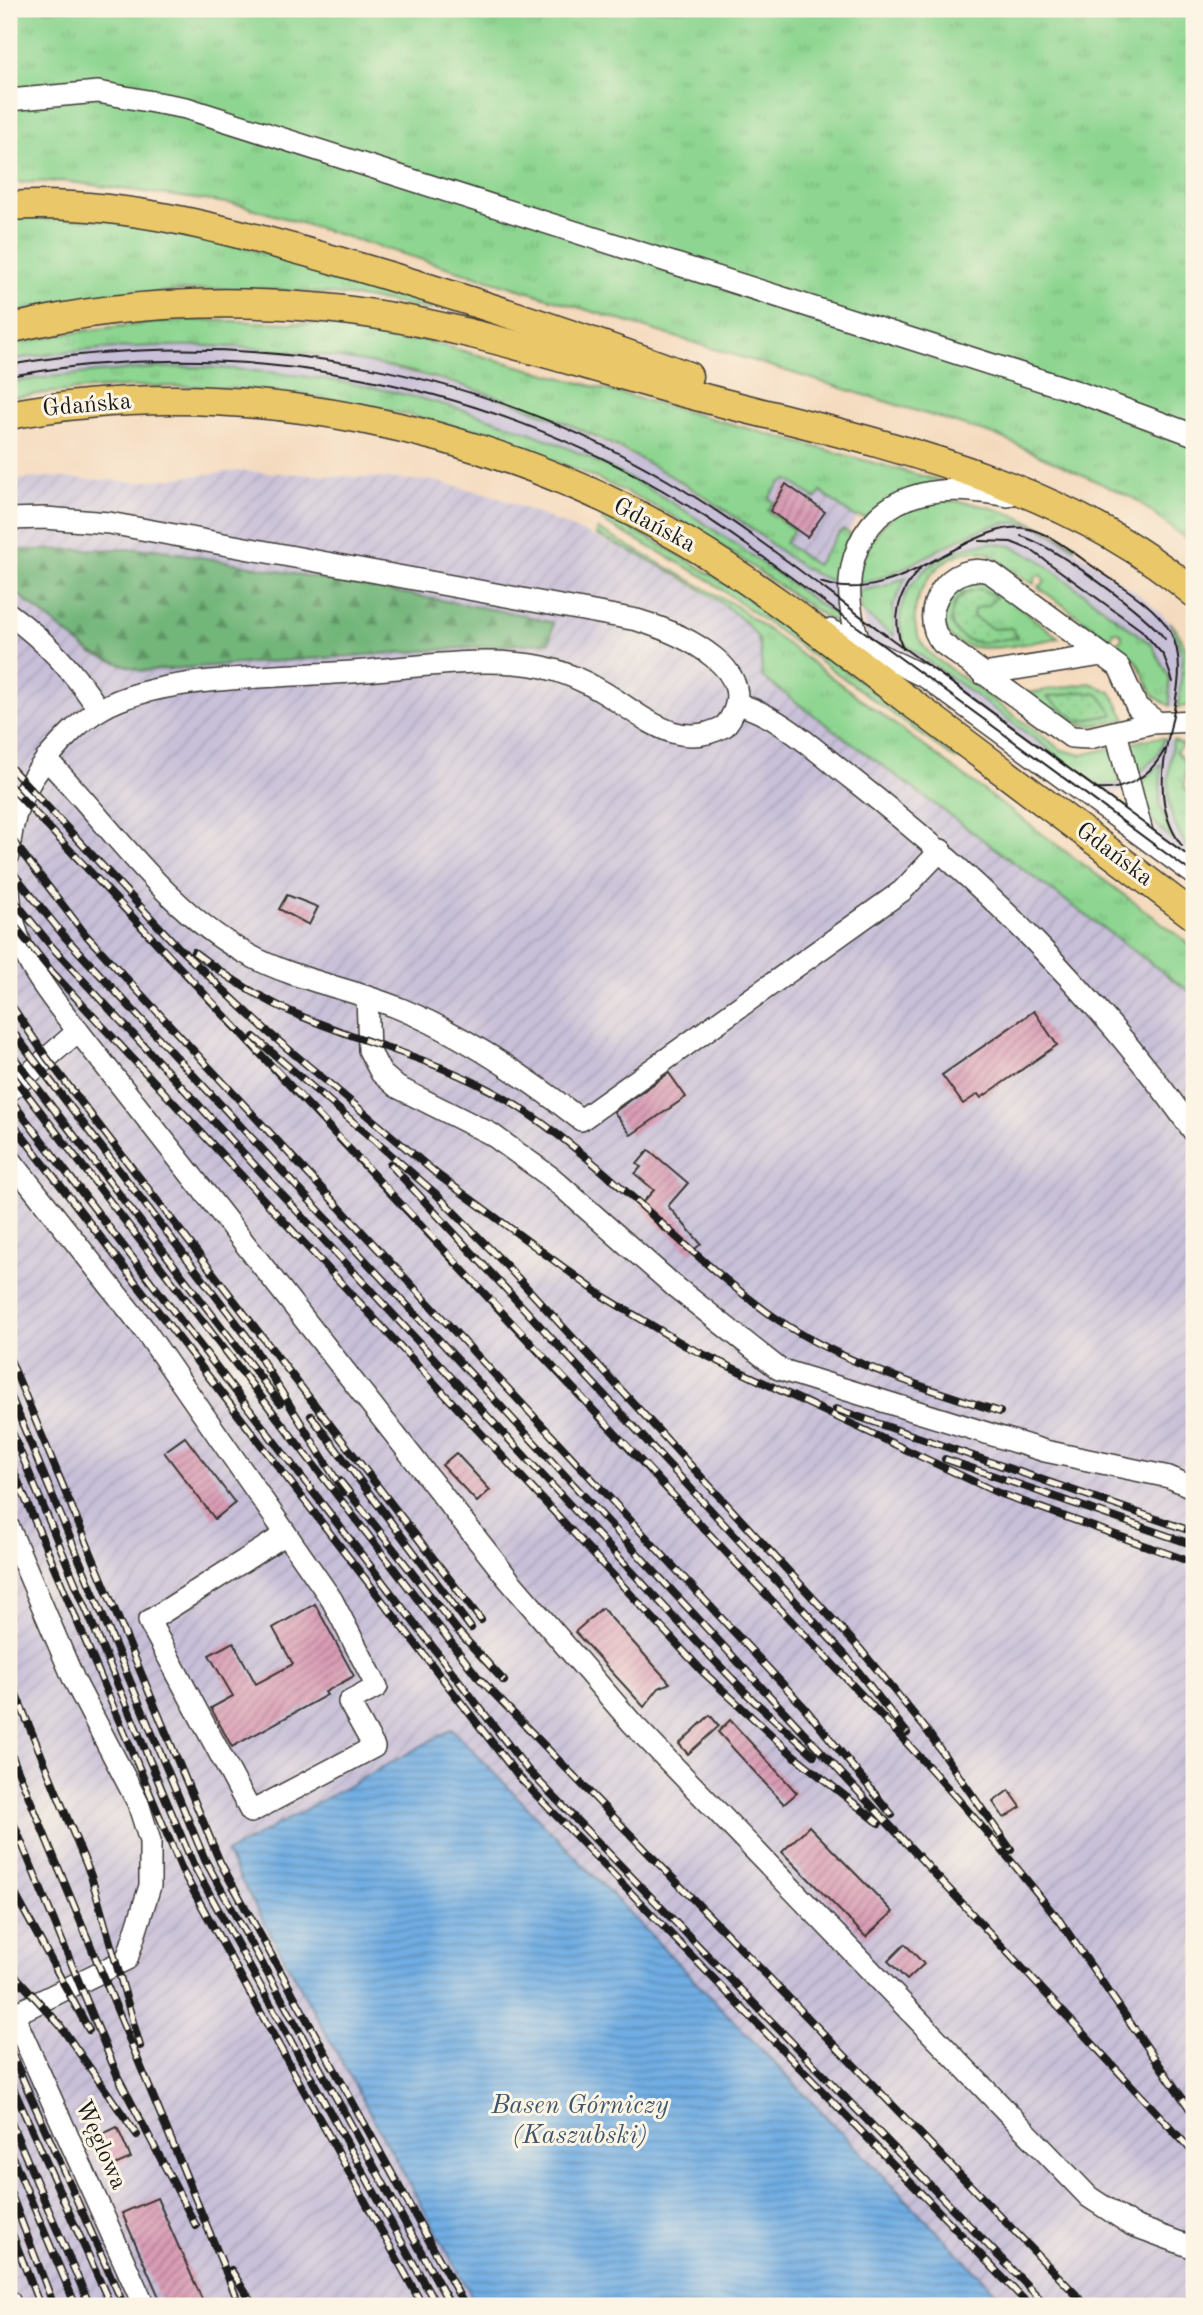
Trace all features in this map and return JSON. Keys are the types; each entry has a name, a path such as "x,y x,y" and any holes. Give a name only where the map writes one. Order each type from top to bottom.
{"main road":[{"path":"9,206 68,206 155,216 294,248 535,320 872,444"},
{"path":"9,329 83,314 183,304 258,303 327,308 456,330 972,473 1065,510 1139,552 1194,593"},
{"name":"Gdańska","path":"9,415 100,403 189,401 302,410 389,426 477,450 583,490 685,541 765,593 1194,916"}],"lane":[{"path":"9,100 98,92 186,108 1078,393 1194,435"},
{"path":"905,697 876,670 861,645 854,625 848,592 852,558 870,526 901,502 934,491 967,490 1024,498 1065,510"},
{"path":"9,519 67,519 109,523 637,620 678,636 716,660 736,683 738,704 725,726 712,733 696,736 669,733 578,678 538,667 503,664 185,685 137,693 99,710 65,738 46,759 20,797 9,855"},
{"path":"1194,721 1164,723 1084,739 1071,737 942,643 931,620 934,604 948,582 970,571 983,570 998,578 1121,670 1137,707 1164,723 1194,732"},
{"path":"765,593 927,678"},
{"path":"9,614 52,649 71,669 99,710"},
{"path":"854,625 1194,874"},
{"path":"983,674 1102,655"},
{"path":"738,704 777,721 941,850 1061,966 1133,1049 1194,1132"},
{"path":"1116,732 1143,836"},
{"path":"46,759 155,879 222,938 247,955 423,1019 489,1055 581,1120 902,891 941,850"},
{"path":"9,887 13,924 22,951 39,984 509,1580 632,1723 1089,2197 1132,2225 1194,2248"},
{"path":"367,997 369,1050 381,1073 397,1087 491,1134 552,1178 673,1285 779,1368 1045,1451 1169,1477 1194,1488"},
{"path":"9,1091 78,1031"},
{"path":"9,1158 145,1329 332,1600 377,1686 349,1702 374,1747 251,1812 149,1621 286,1534"},
{"path":"9,1528 74,1680 138,1803 150,1841 150,1886 127,1959 100,1970 13,2021"},
{"name":"Węglowa","path":"13,2021 144,2306"},
{"path":"9,2301 11,2306"}],"shaded area":[{"path":"170,344 268,348 353,359 469,388 547,415 656,468 748,526 815,575 843,583 845,623 722,535 646,488 539,436 464,410 350,382 230,368 139,368 9,383 9,360 110,346"},
{"path":"783,463 858,517 820,571 741,516"},
{"path":"238,471 434,481 492,495 648,559 735,612 758,637 981,837 1194,995 1194,2306 1009,2306 452,1729 226,1854 477,2306 9,2306 9,480 50,477 136,482"},
{"path":"1003,523 1031,524 1048,531 1145,599 1170,622 1183,657 1178,708 1170,706 1166,669 1152,645 1038,559 1011,546 973,546 931,565 905,595 900,617 902,636 1099,786 1121,783 1124,791 1110,794 1172,839 1160,805 1161,766 1137,785 1135,777 1156,757 1165,738 1173,740 1168,776 1168,805 1177,830 1194,854 1194,878 867,641 862,612 894,635 893,606 905,578 864,591 858,591 857,583 893,575 986,528"}],"green space":[{"path":"9,9 1192,9 1194,545 1135,499 998,436 486,279 241,205 63,181 9,183"},
{"path":"9,217 105,220 206,237 436,300 431,310 326,293 220,290 114,297 9,314"},
{"path":"197,320 321,324 423,340 944,482 868,518 853,516 821,492 816,499 789,480 780,483 769,498 774,502 768,511 794,530 785,543 816,565 839,533 844,530 850,534 843,583 816,575 804,568 691,488 579,429 501,398 422,374 341,358 260,349 177,346 93,350 9,360 9,345 32,340 102,328"},
{"path":"198,367 316,378 374,388 431,401 543,438 596,461 675,504 845,623 847,630 680,520 602,481 522,449 439,423 355,404 269,392 182,387 96,389 9,398 9,383 103,372"},
{"path":"939,500 977,504 1010,514 1026,520 1076,545 1074,548 1036,526 1014,523 992,526 970,534 902,569 857,583 866,550 879,530 907,508"},
{"path":"604,516 700,567 745,597 963,760 955,759 703,576 602,521"},
{"path":"598,529 733,604 1182,938 1194,950 1194,969 1187,978 1194,983 1194,995 762,677 756,635 726,606 682,578 596,535"},
{"path":"991,543 1011,546 1038,559 1152,645 1169,677 1170,706 1154,696 1137,662 1115,643 1122,639 1121,633 1113,631 1111,640 1038,587 1045,582 1041,575 1036,576 1034,584 987,553 970,551 953,557 937,569 925,584 917,602 915,622 920,641 935,658 1062,750 1082,755 1111,748 1121,783 1099,786 905,644 900,624 902,605 909,588 921,574 953,552"},
{"path":"156,549 523,615 553,623 550,642 141,671 91,653 9,587 9,551"},
{"path":"906,577 893,606 894,636 862,612 858,591 885,586"},
{"path":"969,583 983,583 995,588 1059,638 987,648 968,646 954,640 945,628 945,604 956,590","holes":["963,592 996,597 974,609 973,617 993,629 1010,628 1017,637 974,641 954,603"]},
{"path":"981,589 996,597 988,605 974,609 973,617 993,629 1012,628 1017,637 974,642 959,634 953,627 952,610 956,602 963,595"},
{"path":"1170,622 1182,640 1190,660 1193,682 1194,704 1178,708 1183,657"},
{"path":"1090,683 1111,692 1126,719 1082,725 1063,718 1027,693","holes":["1048,698 1114,715 1079,721"]},
{"path":"1081,692 1098,694 1114,714 1079,721 1047,697"},
{"path":"1165,738 1156,757 1135,777 1128,744"},
{"path":"1173,740 1184,745 1176,751 1186,764 1184,787 1191,796 1194,794 1194,854 1176,828 1171,814 1168,786"},
{"path":"1161,764 1160,805 1173,840 1150,816 1137,785"}],"water":[{"name":"Basen Górniczy (Kaszubski)","path":"452,1729 1009,2306 477,2306 226,1853"}],"building":[{"path":"786,484 825,512 807,537 770,511"},
{"path":"287,895 318,907 309,925 279,909"},
{"path":"1034,1011 1057,1045 981,1098 978,1094 963,1104 942,1075"},
{"path":"669,1073 686,1097 631,1135 614,1112"},
{"path":"649,1150 688,1183 668,1206 701,1244 690,1253 669,1232 662,1230 640,1205 654,1190 635,1174 641,1167 637,1164"},
{"path":"185,1437 235,1503 215,1519 164,1452"},
{"path":"456,1453 490,1490 477,1502 442,1465"},
{"path":"315,1604 354,1676 325,1692 327,1695 232,1747 211,1708 233,1696 209,1655 233,1642 256,1684 293,1664 273,1628"},
{"path":"602,1608 670,1683 659,1688 644,1707 575,1632"},
{"path":"710,1715 719,1726 688,1754 679,1744"},
{"path":"730,1720 797,1793 784,1804 718,1732"},
{"path":"1009,1790 1021,1807 1004,1818 993,1802"},
{"path":"809,1826 893,1912 866,1937 782,1852"},
{"path":"905,1944 924,1964 907,1980 888,1961"},
{"path":"117,2127 131,2158 108,2168 94,2138"},
{"path":"157,2198 205,2306 163,2306 122,2213"}],"tram line":[{"path":"9,365 94,354 179,350 264,353 348,364 431,382 512,407 591,440 696,497 1194,860"},
{"path":"9,376 93,365 178,361 262,364 345,375 427,393 508,418 586,451 691,507 1194,874"},
{"path":"959,547 996,531 1011,528 1037,531 1066,547 1130,592 1162,620 1170,631 1178,655 1178,680 1164,763 1163,791 1168,819 1182,846"},
{"path":"1021,536 1054,552 1098,581 1139,613 1165,639"},
{"path":"980,541 1011,542 1031,550 1141,630 1164,656 1173,682"},
{"path":"820,582 840,587 878,584 914,570 967,543"},
{"path":"903,649 897,617 899,606 906,587 920,569"},
{"path":"1094,789 1117,788 1136,780 1152,767 1165,749"}],"railway":[{"path":"9,766 179,948 268,1032 438,1175 601,1295 686,1346 996,1492 1194,1563"},
{"path":"9,785 934,1772 1019,1870 1059,1921"},
{"path":"9,836 85,934 804,1707 892,1815"},
{"path":"9,868 65,937 1194,2153"},
{"path":"9,894 52,947 712,1658 753,1700 814,1755"},
{"path":"9,919 52,972 702,1671 793,1755 879,1823"},
{"path":"194,952 274,1004 329,1027 431,1063 504,1098 573,1147 701,1259 794,1330 879,1371 1000,1412"},
{"path":"9,1002 47,1058 481,1620"},
{"path":"9,1027 248,1338 344,1492"},
{"path":"254,1037 326,1099"},
{"path":"9,1051 280,1403"},
{"path":"9,1071 477,1676 1087,2306"},
{"path":"321,1094 436,1194 504,1263 861,1650 925,1728 1011,1850"},
{"path":"9,1098 527,1769 1047,2306"},
{"path":"9,1119 518,1776 1030,2306"},
{"path":"390,1164 846,1656 907,1733"},
{"path":"9,1357 220,1862 465,2306"},
{"path":"9,1392 205,1860 451,2306"},
{"path":"836,1409 1194,1532"},
{"path":"311,1416 471,1628"},
{"path":"9,1425 193,1864 437,2306"},
{"path":"945,1459 1194,1545"},
{"path":"9,1460 183,1872 423,2306"},
{"path":"340,1481 457,1630 504,1681"},
{"path":"9,1677 91,1876 140,2046"},
{"path":"9,1749 240,2306"},
{"path":"9,1812 118,2077 196,2226"},
{"path":"9,1883 89,2030"},
{"path":"1055,1914 1194,2115"},
{"path":"9,1969 59,2024 137,2135"},
{"path":"9,2048 124,2306"},
{"path":"9,2079 111,2306"},
{"path":"9,2118 90,2306"},
{"path":"9,2149 76,2306"},
{"path":"9,2189 54,2306"},
{"path":"9,2226 40,2306"},
{"path":"231,2270 254,2306"}]}
